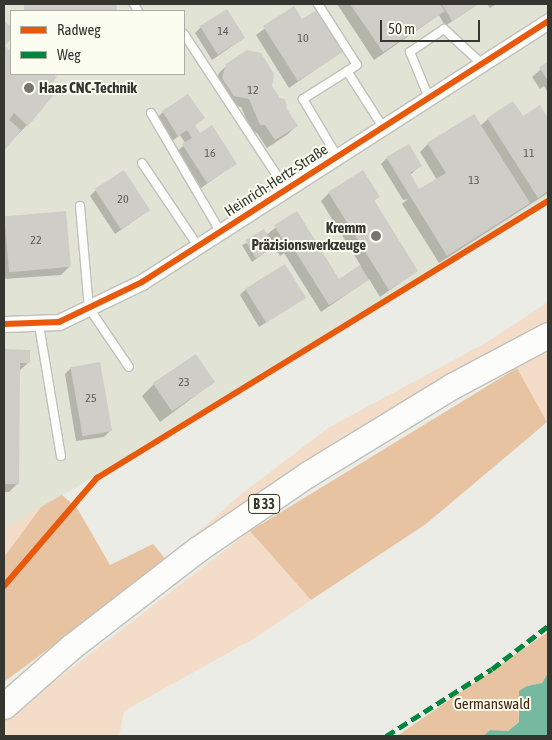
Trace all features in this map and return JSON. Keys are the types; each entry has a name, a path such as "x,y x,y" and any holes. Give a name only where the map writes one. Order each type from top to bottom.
{"main road":[{"name":"B 33","path":"4,706 71,647 182,561 292,485 452,386 548,335"}],"street":[{"name":"Heinrich-Hertz-Straße","path":"4,324 39,325 59,322 142,282 285,188 548,21"}],"lane":[{"path":"318,4 356,65 303,99 337,156"},
{"path":"429,98 410,52 444,29 482,64"},
{"path":"185,36 285,188"},
{"path":"347,71 383,127"},
{"path":"152,113 220,231"},
{"path":"142,163 198,246"},
{"path":"80,206 89,308 129,367"},
{"path":"39,325 60,456"}],"shaded area":[{"path":"4,4 548,4 548,197 162,436 4,530"},
{"path":"548,302 548,324 304,465 185,543 244,492 328,428 489,341"},
{"path":"548,351 548,421 547,422 517,368"},
{"path":"41,507 4,557 4,529"},
{"path":"250,531 311,600 255,638 124,711 119,736 4,736 4,720"},
{"path":"548,673 548,736 483,736 490,730 508,731 519,722 519,691 527,686 542,683"}],"green space":[{"path":"517,368 547,422 426,524 311,600 250,531"},
{"path":"62,495 77,508 110,565 153,544 167,561 4,682 4,557 41,507"},
{"name":"Germanswald","path":"548,632 548,673 542,683 527,686 518,702 519,722 508,731 490,730 483,736 397,736"}],"building":[{"path":"24,4 117,4 117,10 24,10"},
{"path":"350,4 440,4 445,11 383,52"},
{"path":"442,4 479,4 452,21"},
{"path":"294,6 302,19 317,10 343,52 298,81 263,26"},
{"path":"227,9 245,38 218,55 200,26"},
{"name":"Haas CNC-Technik","path":"4,20 10,26 10,40 5,46 10,51 10,75 54,75 57,77 50,85 57,91 28,126 14,113 9,120 21,130 4,151"},
{"path":"247,50 261,53 274,74 272,86 280,98 285,99 287,109 298,126 275,140 265,125 260,125 249,99 234,96 222,78 226,64"},
{"path":"548,62 548,81 539,67"},
{"path":"188,94 205,118 195,125 200,133 212,125 237,164 207,183 182,144 192,138 187,130 178,136 162,111"},
{"path":"513,101 523,116 540,105 548,118 548,191 538,198 487,118"},
{"path":"474,114 530,203 447,256 386,157 409,144 422,166 410,173 419,189 446,173 427,143"},
{"path":"124,170 150,210 121,229 95,189"},
{"name":"Kremm Präzisionswerkzeuge","path":"363,170 380,197 374,200 418,271 389,290 328,192"},
{"path":"66,211 71,267 9,272 4,216"},
{"path":"297,211 339,279 360,265 369,280 329,305 292,246 288,249 274,225"},
{"path":"264,229 275,247 256,258 245,240"},
{"path":"285,264 306,298 266,323 245,289"},
{"path":"4,349 30,350 30,363 20,363 19,484 4,484"},
{"path":"196,354 215,382 172,411 153,383"},
{"path":"100,362 112,431 83,436 70,367"}],"marked path":[{"path":"386,736 492,669 548,626"}],"cycle path":[{"path":"4,324 59,322 142,282 548,21"},
{"path":"4,586 97,478 548,201"}],"place":[{"name":"Haas CNC-Technik","path":"29,88"},
{"name":"Kremm Präzisionswerkzeuge","path":"376,236"}]}
